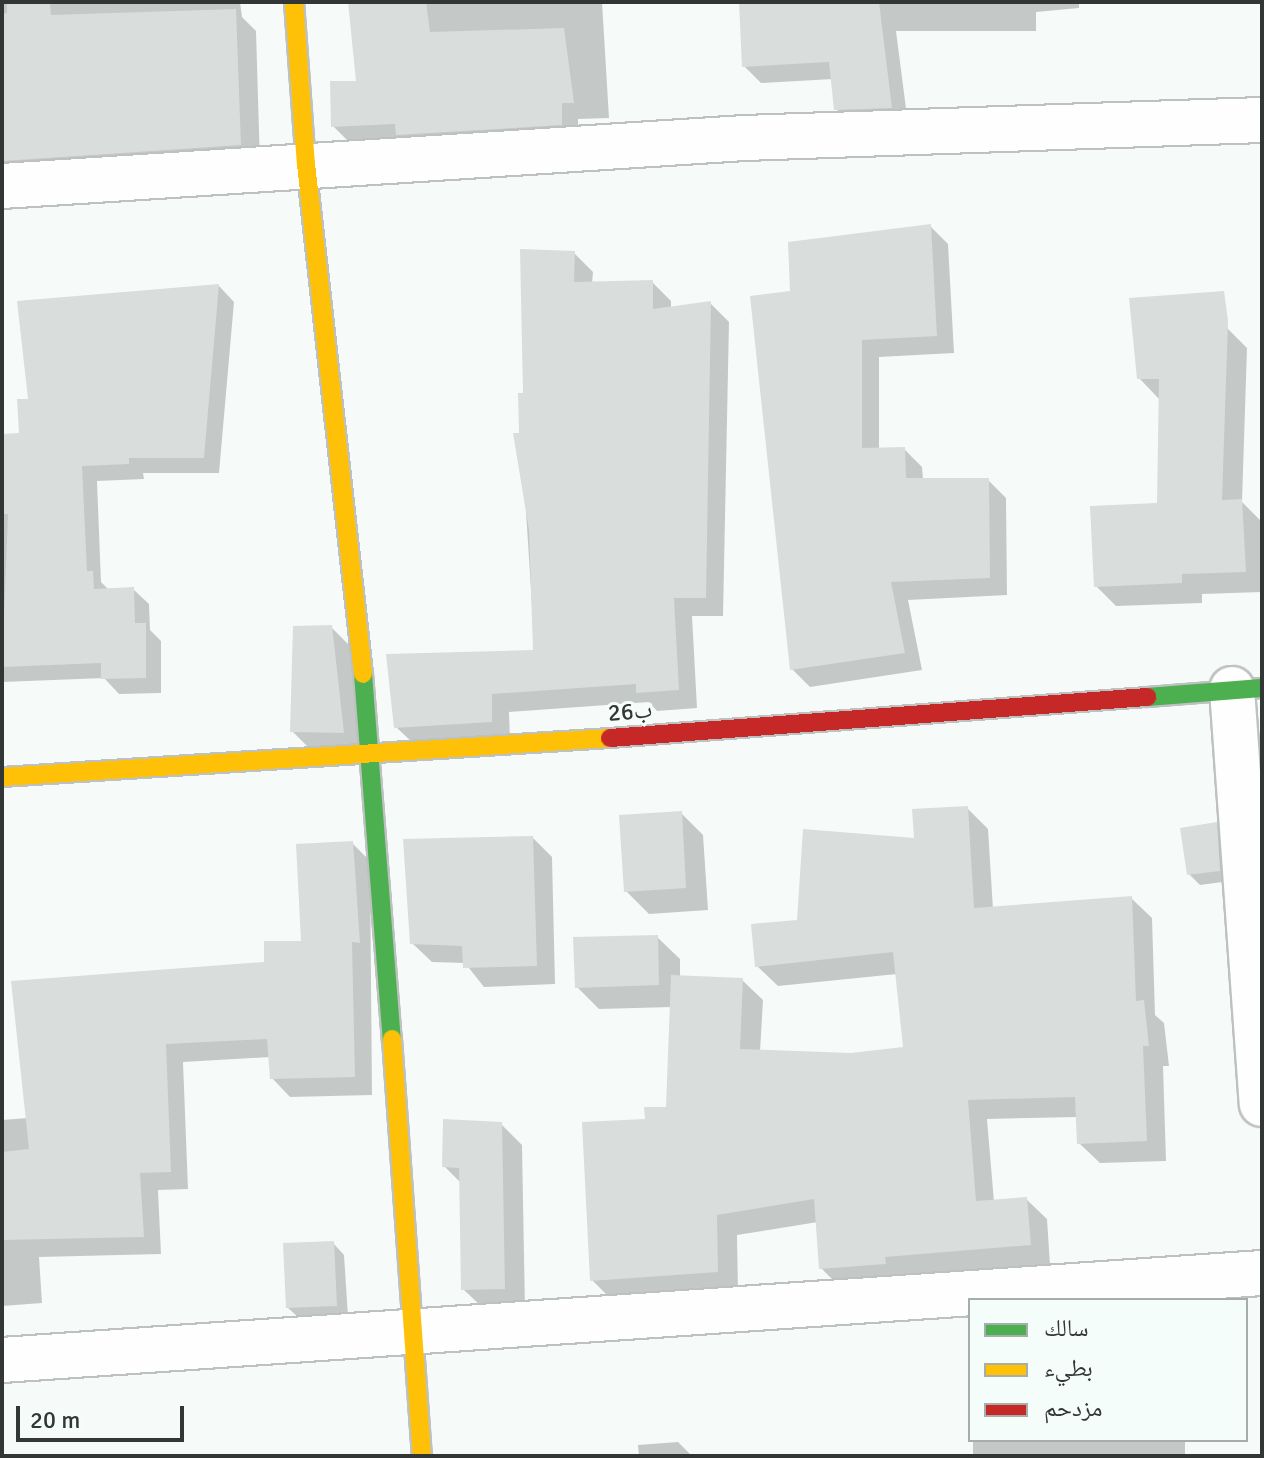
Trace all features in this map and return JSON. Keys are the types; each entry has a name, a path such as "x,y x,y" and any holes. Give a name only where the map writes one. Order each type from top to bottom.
{"main road":[{"path":"294,2 306,164 372,756 416,1333 422,1456"},
{"name":"26ب","path":"2,777 372,756 1247,688"}],"street":[{"path":"2,186 744,138 1262,120"},
{"path":"1247,688 1262,1104"},
{"path":"2,1360 1262,1273"}],"building":[{"path":"7,2 50,2 51,15 236,9 241,145 2,161 2,14 7,13"},
{"path":"348,2 426,2 430,32 564,28 574,103 562,103 562,125 396,135 395,124 331,127 330,81 356,81"},
{"path":"739,2 879,2 892,108 834,110 829,62 742,67"},
{"path":"931,224 937,336 862,340 862,448 905,447 906,478 989,478 990,578 891,582 905,653 790,670 750,296 790,291 788,242"},
{"path":"520,249 575,251 574,282 653,280 653,309 711,301 706,598 674,598 679,690 636,693 636,684 492,694 492,722 394,728 386,654 533,650 529,530 513,433 519,433 518,393 523,393"},
{"path":"219,284 204,458 129,458 129,464 82,466 87,571 93,571 94,589 134,587 135,623 146,623 146,678 101,679 101,663 2,667 8,514 2,514 2,434 19,433 17,399 28,399 17,301"},
{"path":"1224,291 1228,321 1222,500 1242,499 1246,572 1182,574 1182,583 1094,587 1090,506 1157,503 1159,379 1137,379 1129,298"},
{"path":"332,625 344,733 290,732 293,626"},
{"path":"968,806 974,908 1132,896 1136,1001 1144,1000 1149,1046 1143,1046 1147,1141 1077,1144 1075,1097 968,1100 976,1201 1027,1197 1031,1245 885,1257 886,1264 819,1269 814,1199 717,1215 718,1272 590,1281 582,1122 645,1119 644,1107 666,1107 671,975 743,978 740,1049 851,1053 903,1047 893,952 755,967 751,924 797,920 803,829 914,838 912,809"},
{"path":"682,811 686,888 624,892 619,815"},
{"path":"1217,822 1220,871 1187,875 1180,828"},
{"path":"533,836 537,966 463,968 462,946 410,944 403,839"},
{"path":"353,841 360,943 352,942 355,1077 270,1079 267,1039 166,1044 171,1172 140,1173 144,1237 2,1240 2,1152 29,1149 11,981 264,962 264,941 301,941 296,844"},
{"path":"658,935 659,985 575,988 573,937"},
{"path":"443,1119 502,1122 505,1289 461,1290 459,1168 442,1167"},
{"path":"334,1241 337,1306 286,1308 283,1243"}],"traffic: fast":[{"path":"363,674 392,1039"},
{"path":"1147,697 1262,688"}],"traffic: slow":[{"path":"294,2 306,164 363,674"},
{"path":"2,777 610,738"},
{"path":"392,1039 422,1456"}],"traffic: jam":[{"path":"610,738 1147,697"}]}
